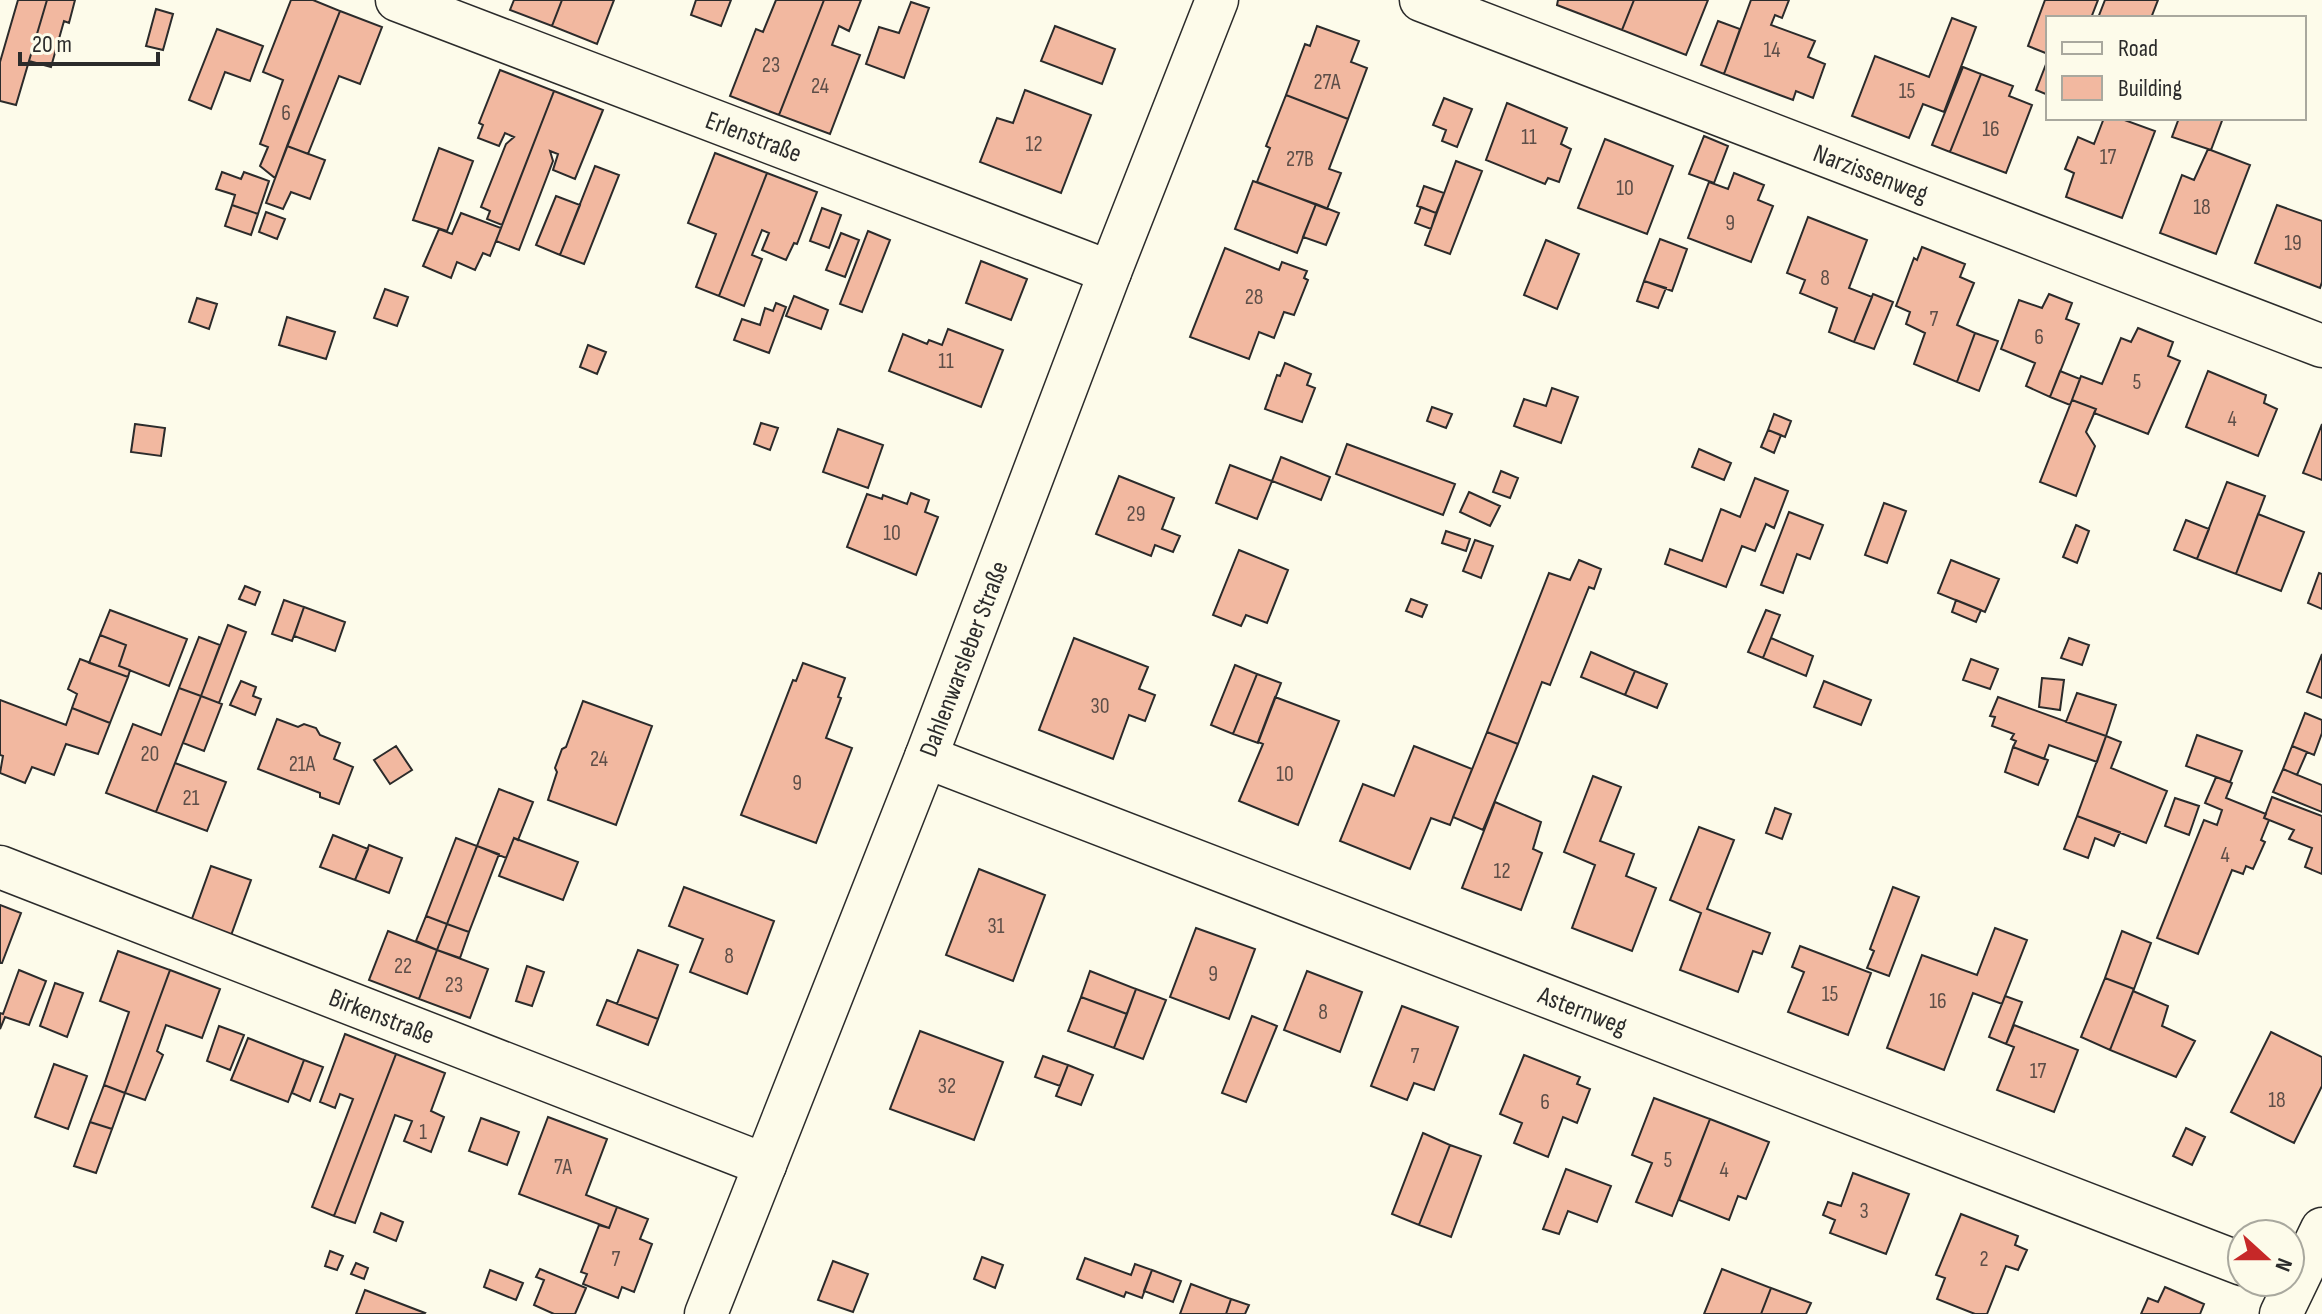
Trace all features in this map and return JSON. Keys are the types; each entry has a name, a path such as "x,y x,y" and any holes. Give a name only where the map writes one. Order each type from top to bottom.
{"street":[{"name":"Erlenstraße","path":"397,0 1110,272"},
{"name":"Dahlenwarsleber Straße","path":"706,1314 926,757 1217,0"},
{"name":"Narzissenweg","path":"1421,0 2322,346"},
{"name":"Asternweg","path":"926,757 2226,1258"},
{"name":"Birkenstraße","path":"0,867 765,1165"},
{"path":"2306,1261 2319,1241"}],"building":[{"path":"18,0 47,0 16,105 0,101 0,62"},
{"path":"47,0 75,0 69,23 64,21 51,67 29,61"},
{"path":"291,0 313,0 340,11 275,178 260,166 268,147 260,144 283,80 263,72"},
{"path":"514,0 562,0 552,26 510,10"},
{"path":"562,0 614,0 597,44 552,26"},
{"path":"696,0 731,0 721,26 691,15"},
{"path":"776,0 824,0 779,115 730,96 756,29 763,32"},
{"path":"824,0 861,0 849,31 839,26 832,45 860,55 830,134 779,115"},
{"path":"1558,0 1634,0 1622,30 1557,5"},
{"path":"1634,0 1708,0 1686,55 1622,30"},
{"path":"1751,0 1789,0 1782,18 1775,15 1771,25 1815,41 1808,57 1825,64 1813,98 1796,91 1793,100 1724,74"},
{"path":"2045,0 2098,0 2092,16 2046,16 2046,53 2028,46"},
{"path":"2105,0 2158,0 2152,16 2099,16"},
{"path":"911,2 929,8 904,78 866,64 879,27 899,33"},
{"path":"156,9 173,14 163,50 146,46"},
{"path":"340,11 382,27 360,84 339,76 308,154 287,146"},
{"path":"1952,18 1976,27 1944,112 1923,104 1909,138 1852,116 1875,56 1929,77"},
{"path":"1718,21 1740,29 1724,74 1701,65"},
{"path":"1055,26 1115,49 1102,84 1041,61"},
{"path":"1317,26 1359,41 1351,62 1367,68 1348,119 1286,95 1305,44 1310,46"},
{"path":"217,29 263,46 250,81 225,72 211,109 189,100"},
{"path":"2046,64 2046,94 2036,90"},
{"path":"1963,67 1981,74 1950,152 1932,145"},
{"path":"500,70 554,91 502,225 487,219 490,211 481,207 506,144 514,137 505,133 499,146 478,138 483,125 479,123"},
{"path":"1981,74 2013,86 2009,96 2032,105 2006,173 1950,152"},
{"path":"1025,90 1091,115 1061,193 980,162 997,118 1013,123"},
{"path":"554,91 603,110 575,179 553,170 558,154 550,151 553,161 519,250 496,241"},
{"path":"1286,95 1348,119 1329,169 1341,173 1327,209 1257,182 1270,148 1266,146"},
{"path":"1444,98 1472,109 1457,147 1442,141 1446,130 1433,125"},
{"path":"1507,103 1567,128 1561,144 1571,149 1559,182 1548,178 1545,184 1486,160"},
{"path":"2103,120 2125,120 2155,131 2122,218 2066,197 2074,173 2065,169 2078,137 2094,144"},
{"path":"2178,120 2222,120 2211,150 2172,137"},
{"path":"1704,136 1728,146 1714,183 1689,174"},
{"path":"1605,139 1673,166 1647,234 1578,208"},
{"path":"287,146 325,160 310,199 291,192 283,209 266,203"},
{"path":"439,148 473,161 447,231 413,220"},
{"path":"2208,149 2250,165 2216,254 2160,233 2182,175 2194,180"},
{"path":"715,153 767,173 719,296 696,287 716,234 688,223"},
{"path":"1456,161 1482,171 1450,254 1425,245"},
{"path":"595,166 619,175 584,264 560,255"},
{"path":"222,172 241,179 244,172 269,181 258,214 232,205 235,195 216,189"},
{"path":"767,173 817,192 797,244 794,243 786,260 762,250 769,233 762,230 752,255 762,259 744,306 719,296"},
{"path":"1734,173 1764,185 1758,200 1773,206 1751,262 1688,238 1709,182 1728,189"},
{"path":"1253,181 1316,204 1297,253 1235,229"},
{"path":"1424,186 1444,193 1436,213 1417,206"},
{"path":"556,196 580,205 560,255 536,245"},
{"path":"1316,204 1339,213 1326,245 1303,237"},
{"path":"232,205 258,214 251,235 225,226"},
{"path":"2277,205 2322,221 2320,288 2255,263"},
{"path":"1421,207 1436,213 1431,229 1415,223"},
{"path":"822,208 841,215 829,248 810,241"},
{"path":"266,212 285,219 277,239 259,232"},
{"path":"461,213 501,228 490,256 483,253 475,270 457,262 451,278 423,266 439,229 452,234"},
{"path":"1808,217 1867,240 1849,288 1872,297 1854,342 1829,332 1837,308 1800,293 1805,280 1787,273"},
{"path":"868,231 890,240 862,312 840,304"},
{"path":"841,233 859,240 845,277 826,270"},
{"path":"1660,239 1687,249 1672,291 1644,281"},
{"path":"1546,240 1579,254 1557,309 1524,295"},
{"path":"1922,247 1965,264 1960,277 1974,283 1957,325 1975,333 1957,382 1914,364 1925,333 1906,324 1910,312 1896,306 1914,258 1917,260"},
{"path":"1225,248 1279,270 1282,262 1307,271 1304,278 1308,280 1294,315 1284,312 1274,338 1259,332 1249,359 1190,337"},
{"path":"981,261 1027,279 1011,320 966,303"},
{"path":"1644,281 1666,288 1658,308 1637,301"},
{"path":"385,289 408,297 397,326 374,318"},
{"path":"1873,294 1893,302 1874,349 1854,342"},
{"path":"2049,294 2072,303 2066,319 2079,324 2050,397 2026,386 2035,363 2001,349 2019,300 2042,308"},
{"path":"794,296 828,310 821,329 786,316"},
{"path":"197,298 217,304 209,329 189,322"},
{"path":"776,303 786,307 769,353 734,340 742,319 760,325 765,308 773,311"},
{"path":"287,317 335,332 326,359 279,345"},
{"path":"2138,328 2173,342 2168,356 2180,361 2148,434 2094,413 2096,409 2072,400 2081,376 2102,384 2121,338 2131,342"},
{"path":"948,329 1003,350 981,407 889,371 903,334 927,344 929,340 942,345"},
{"path":"1975,333 1998,341 1979,391 1957,382"},
{"path":"588,345 606,352 597,374 580,367"},
{"path":"1285,363 1311,374 1307,385 1315,388 1302,422 1265,409 1277,375 1280,376"},
{"path":"2060,371 2080,379 2070,405 2050,397"},
{"path":"2208,371 2266,395 2264,403 2277,409 2258,456 2186,427"},
{"path":"1552,388 1578,397 1561,443 1514,426 1524,399 1546,406"},
{"path":"2072,400 2096,409 2086,432 2095,446 2076,496 2040,482"},
{"path":"1432,407 1452,414 1446,428 1427,421"},
{"path":"1774,414 1791,421 1785,437 1768,430"},
{"path":"761,423 778,428 770,450 754,444"},
{"path":"135,424 165,428 161,456 131,452"},
{"path":"2322,424 2322,480 2303,473"},
{"path":"838,429 883,445 868,488 823,472"},
{"path":"1768,430 1781,435 1774,453 1761,447"},
{"path":"1347,444 1455,484 1443,515 1336,474"},
{"path":"1699,449 1731,463 1724,480 1692,467"},
{"path":"1281,457 1330,477 1321,500 1272,481"},
{"path":"1230,465 1272,481 1257,519 1216,503"},
{"path":"1501,471 1518,478 1510,498 1493,492"},
{"path":"1119,476 1174,498 1162,529 1180,536 1173,552 1155,545 1151,556 1096,534"},
{"path":"1755,478 1788,491 1774,528 1766,524 1755,551 1742,546 1726,587 1665,564 1670,549 1702,561 1721,509 1740,517"},
{"path":"2227,482 2265,496 2236,574 2197,559"},
{"path":"1469,492 1500,506 1490,526 1460,512"},
{"path":"911,493 929,500 925,512 938,517 916,575 847,547 867,494 882,499 883,495 907,504"},
{"path":"1884,503 1906,511 1887,563 1865,555"},
{"path":"1789,512 1823,525 1810,559 1797,554 1783,593 1761,585"},
{"path":"2258,514 2304,532 2281,591 2236,574"},
{"path":"2186,520 2209,529 2197,559 2174,550"},
{"path":"2076,525 2089,531 2077,563 2063,557"},
{"path":"1446,531 1470,539 1466,551 1442,543"},
{"path":"1475,540 1493,546 1481,578 1463,571"},
{"path":"1239,550 1288,570 1267,623 1246,615 1241,626 1213,615"},
{"path":"1579,560 1601,569 1594,589 1589,587 1550,685 1542,682 1518,744 1487,732 1549,573 1570,580"},
{"path":"1951,560 1999,579 1985,612 1938,593"},
{"path":"2319,573 2322,574 2322,609 2308,603"},
{"path":"245,586 260,592 255,605 239,599"},
{"path":"1411,599 1427,605 1422,617 1406,611"},
{"path":"284,600 304,607 292,641 272,634"},
{"path":"1956,600 1981,610 1976,622 1952,612"},
{"path":"304,607 345,622 335,651 294,636"},
{"path":"110,610 187,639 169,686 119,666 126,645 100,635"},
{"path":"1766,610 1780,615 1763,658 1748,652"},
{"path":"228,625 246,632 219,703 201,696"},
{"path":"100,635 126,645 119,666 130,670 128,677 89,663"},
{"path":"199,637 220,645 201,696 179,688"},
{"path":"1074,638 1148,667 1139,689 1155,695 1145,721 1129,715 1113,759 1039,730"},
{"path":"1771,638 1813,656 1806,676 1763,658"},
{"path":"2069,638 2089,645 2082,665 2061,658"},
{"path":"1591,652 1635,671 1625,695 1581,677"},
{"path":"2322,654 2322,698 2307,692"},
{"path":"80,659 128,677 110,723 72,708 77,694 68,689"},
{"path":"1971,659 1998,669 1990,689 1963,680"},
{"path":"803,663 845,678 826,738 852,748 816,843 741,815 793,680 796,681"},
{"path":"1235,665 1257,674 1233,734 1211,725"},
{"path":"1635,671 1667,684 1657,708 1625,695"},
{"path":"1257,674 1281,683 1258,743 1233,734"},
{"path":"2042,678 2064,680 2060,710 2039,707"},
{"path":"241,681 256,687 253,696 261,699 255,715 230,705"},
{"path":"1824,681 1871,700 1861,725 1814,707"},
{"path":"179,688 201,696 156,812 106,793 133,724 161,735"},
{"path":"2077,693 2116,705 2106,736 2066,722"},
{"path":"201,696 222,704 204,751 183,743"},
{"path":"1275,697 1339,721 1298,825 1239,801 1263,744 1258,742"},
{"path":"1998,697 2106,736 2097,762 2049,745 2044,759 2013,747 2016,741 2011,739 2014,734 1992,726 1995,717 1990,716"},
{"path":"0,700 66,725 72,708 110,723 98,754 66,744 54,775 32,767 25,783 0,773 3,756 0,755"},
{"path":"583,701 652,726 616,825 548,800 557,772 555,768"},
{"path":"2305,713 2322,720 2322,733 2314,755 2292,746"},
{"path":"277,719 298,727 304,724 316,728 320,735 340,743 334,759 353,767 339,804 320,797 320,793 258,769"},
{"path":"1487,732 1518,744 1483,830 1453,817"},
{"path":"2197,735 2242,751 2230,782 2186,766"},
{"path":"2106,736 2121,742 2111,768 2167,791 2146,843 2077,816"},
{"path":"396,746 412,770 390,784 374,760"},
{"path":"1414,746 1472,769 1450,825 1431,818 1410,869 1340,841 1363,784 1394,796"},
{"path":"2292,746 2307,752 2297,775 2283,769"},
{"path":"2013,747 2048,760 2038,785 2005,772"},
{"path":"175,763 226,782 207,831 156,812"},
{"path":"2283,769 2322,785 2322,812 2273,792"},
{"path":"1593,776 1621,787 1600,841 1634,854 1626,876 1656,888 1632,951 1572,928 1595,865 1564,852"},
{"path":"2216,777 2232,783 2226,798 2266,814 2264,818 2269,820 2261,840 2265,842 2253,869 2246,866 2243,874 2232,870 2198,954 2157,938 2204,820 2217,825 2222,810 2205,803"},
{"path":"499,789 533,802 518,840 514,838 506,858 477,846"},
{"path":"2272,797 2322,816 2322,874 2305,867 2312,848 2289,839 2294,830 2264,818"},
{"path":"2175,798 2199,806 2189,835 2165,826"},
{"path":"1495,802 1541,822 1533,849 1542,853 1521,910 1462,888"},
{"path":"1775,808 1791,814 1782,839 1766,833"},
{"path":"2077,816 2120,832 2114,846 2095,838 2088,858 2064,849"},
{"path":"1699,827 1734,840 1707,909 1770,933 1762,954 1753,951 1738,992 1680,970 1701,913 1670,900"},
{"path":"333,835 368,849 355,880 320,867"},
{"path":"456,838 477,846 447,924 426,916"},
{"path":"514,838 578,862 563,900 499,876"},
{"path":"369,845 402,858 389,893 355,880"},
{"path":"477,846 499,854 469,932 447,924"},
{"path":"211,866 251,880 229,941 189,927"},
{"path":"979,869 1045,895 1013,981 946,955"},
{"path":"684,887 774,921 747,994 690,972 703,939 669,926"},
{"path":"1893,887 1919,897 1889,976 1867,968 1874,951 1870,949"},
{"path":"0,905 21,913 2,963 0,963"},
{"path":"426,916 447,924 437,950 416,941"},
{"path":"447,924 469,932 460,958 437,950"},
{"path":"1196,928 1255,949 1229,1019 1170,997"},
{"path":"1995,928 2027,940 2002,1004 1973,993 1944,1070 1887,1048 1922,955 1977,975"},
{"path":"388,931 437,950 419,999 369,980"},
{"path":"2122,931 2151,943 2134,989 2105,978"},
{"path":"1800,946 1871,973 1848,1035 1788,1012 1804,972 1792,967"},
{"path":"437,950 488,969 470,1018 419,999"},
{"path":"638,950 678,965 658,1019 617,1004"},
{"path":"118,951 170,970 125,1093 104,1085 129,1012 100,1001"},
{"path":"527,966 544,972 532,1006 516,1001"},
{"path":"19,970 46,981 29,1025 5,1017 0,1029 0,1013 3,1014"},
{"path":"170,970 220,989 202,1038 166,1025 157,1051 163,1055 145,1100 125,1093"},
{"path":"1090,971 1136,989 1127,1014 1081,997"},
{"path":"1307,971 1362,992 1340,1052 1284,1030"},
{"path":"2105,978 2134,989 2110,1050 2081,1037"},
{"path":"55,983 83,993 67,1037 40,1026"},
{"path":"1136,989 1166,1000 1143,1059 1114,1048"},
{"path":"2133,991 2168,1006 2162,1026 2195,1041 2176,1077 2110,1050"},
{"path":"2005,996 2022,1002 2006,1044 1989,1037"},
{"path":"1081,997 1127,1014 1114,1048 1068,1031"},
{"path":"607,1000 658,1019 648,1045 597,1025"},
{"path":"1402,1006 1458,1027 1434,1090 1414,1083 1407,1100 1371,1086"},
{"path":"1252,1016 1277,1026 1246,1102 1222,1093"},
{"path":"2014,1025 2078,1050 2054,1112 1997,1090 2014,1047 2006,1044"},
{"path":"219,1026 244,1035 230,1070 207,1061"},
{"path":"920,1031 1003,1062 974,1140 890,1109"},
{"path":"2271,1032 2322,1057 2322,1086 2294,1143 2231,1112"},
{"path":"345,1034 396,1054 334,1216 312,1207 353,1099 340,1094 335,1108 320,1102"},
{"path":"248,1038 304,1060 288,1102 231,1080"},
{"path":"396,1054 445,1073 431,1111 444,1117 431,1152 404,1141 412,1121 395,1115 355,1223 334,1216"},
{"path":"1524,1055 1580,1077 1577,1084 1590,1089 1577,1123 1563,1117 1548,1157 1514,1143 1522,1123 1500,1114"},
{"path":"1043,1056 1068,1065 1060,1086 1035,1077"},
{"path":"304,1060 323,1067 310,1101 292,1093"},
{"path":"54,1064 87,1076 68,1129 35,1117"},
{"path":"1068,1065 1093,1075 1081,1105 1056,1096"},
{"path":"104,1085 125,1093 112,1129 90,1122"},
{"path":"1654,1098 1710,1119 1672,1216 1636,1202 1652,1163 1632,1155"},
{"path":"548,1117 607,1139 586,1195 617,1207 609,1228 519,1194"},
{"path":"481,1118 519,1132 507,1165 469,1151"},
{"path":"1710,1119 1769,1142 1746,1199 1738,1196 1729,1220 1679,1200"},
{"path":"90,1122 112,1129 96,1173 74,1166"},
{"path":"2186,1128 2205,1137 2192,1165 2173,1156"},
{"path":"1423,1133 1450,1145 1419,1225 1392,1214"},
{"path":"1450,1145 1481,1156 1451,1237 1419,1225"},
{"path":"1566,1169 1611,1186 1597,1222 1568,1211 1559,1234 1543,1229"},
{"path":"1853,1173 1909,1194 1886,1254 1830,1233 1835,1220 1823,1215 1828,1202 1841,1206"},
{"path":"617,1207 648,1219 640,1239 652,1244 634,1292 622,1287 618,1298 583,1284 587,1274 581,1272 599,1225 609,1228"},
{"path":"381,1213 403,1222 396,1241 374,1232"},
{"path":"1961,1214 2018,1236 2015,1245 2027,1250 2018,1270 2006,1266 1987,1314 1975,1314 1937,1299 1945,1278 1936,1275"},
{"path":"330,1251 343,1256 337,1270 325,1266"},
{"path":"982,1257 1003,1265 995,1288 974,1279"},
{"path":"1085,1258 1131,1275 1135,1264 1152,1270 1142,1298 1126,1292 1124,1297 1077,1279"},
{"path":"833,1261 868,1274 853,1312 818,1300"},
{"path":"356,1263 368,1268 364,1279 351,1274"},
{"path":"540,1269 586,1288 575,1314 554,1314 534,1305 544,1280 536,1277"},
{"path":"1722,1269 1771,1288 1761,1314 1704,1314"},
{"path":"490,1270 523,1283 516,1300 484,1287"},
{"path":"1152,1270 1181,1281 1173,1302 1144,1291"},
{"path":"1191,1284 1231,1299 1226,1314 1180,1314"},
{"path":"2165,1287 2204,1304 2200,1314 2141,1314 2148,1298 2158,1302"},
{"path":"1771,1288 1811,1303 1806,1314 1761,1314"},
{"path":"365,1290 425,1313 356,1314"},
{"path":"1231,1299 1249,1305 1245,1314 1226,1314"}]}
